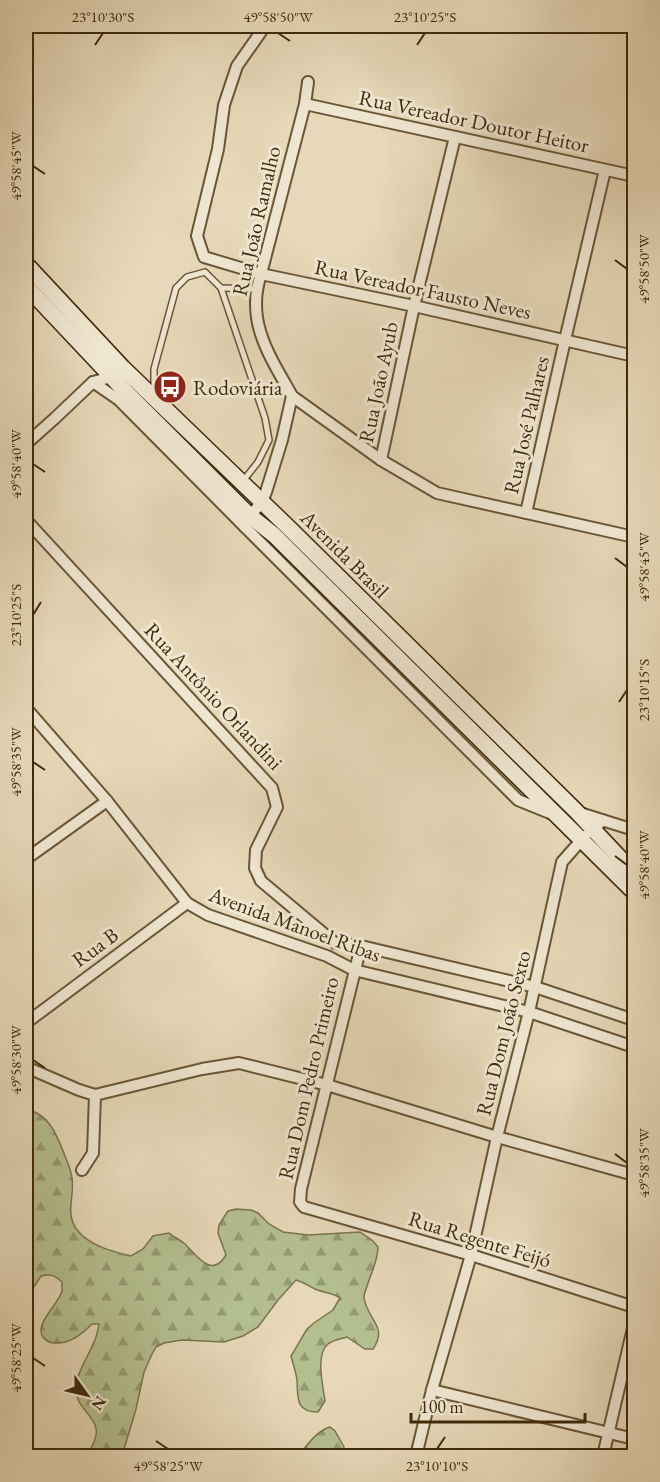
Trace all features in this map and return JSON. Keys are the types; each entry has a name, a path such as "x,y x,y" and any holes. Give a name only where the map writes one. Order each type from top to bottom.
{"main road":[{"name":"Avenida Brasil","path":"26,264 117,372 122,396 248,521 274,535 556,815 592,830 634,892"},
{"name":"Avenida Brasil","path":"26,286 117,372 138,380 576,811 634,873"},
{"path":"274,535 287,526"}],"street":[{"name":"Rua João Ramalho","path":"204,257 197,236 218,149 224,105 237,66 265,26"},
{"name":"Rua João Ramalho","path":"292,396 262,341 255,311 256,289 309,82"},
{"name":"Rua Vereador Doutor Heitor","path":"305,104 634,176"},
{"name":"Rua João Ayub","path":"381,460 414,306 455,137"},
{"name":"Rua José Palhares","path":"526,513 605,170"},
{"name":"Rua Vereador Fausto Neves","path":"204,257 261,274 634,356"},
{"path":"26,444 93,382 117,372"},
{"path":"93,382 122,396"},
{"path":"576,811 556,815 518,800 248,521 262,502 282,440 292,396 381,460 437,493 634,537"},
{"name":"Rua Antônio Orlandini","path":"26,520 272,788 277,807 256,850 255,868 261,881 335,944"},
{"name":"Avenida Manoel Ribas","path":"26,708 107,801 187,903 208,915 327,956 354,970 529,1012 634,1047"},
{"path":"26,859 107,801"},
{"path":"592,830 634,830"},
{"name":"Rua Dom João Sexto","path":"416,1456 432,1390 471,1255 497,1137 535,987 562,862 592,830"},
{"name":"Rua B","path":"26,1023 187,903"},
{"path":"327,956 335,944 361,946"},
{"name":"Avenida Manoel Ribas","path":"361,946 535,987 634,1020"},
{"name":"Rua Dom Pedro Primeiro","path":"314,1209 304,1207 300,1202 302,1189 361,946"},
{"path":"26,1066 79,1090 96,1095 201,1069 239,1064 327,1085 497,1137 634,1175"},
{"path":"82,1170 93,1153 96,1095"},
{"name":"Rua Regente Feijó","path":"314,1209 471,1255 634,1307"},
{"path":"603,1456 634,1324"},
{"path":"432,1390 634,1438"}],"lane":[{"path":"122,396 138,380 154,393 154,369 176,288 187,277 205,272 221,288 265,418 269,440 258,462 247,476 239,480"},
{"path":"221,288 256,289"}],"green space":[{"path":"26,1110 41,1116 56,1134 72,1175 71,1212 74,1225 89,1241 103,1248 131,1256 143,1249 153,1236 169,1233 205,1263 215,1265 221,1262 226,1255 218,1233 219,1225 228,1211 236,1209 258,1213 269,1224 283,1232 308,1235 360,1232 378,1247 376,1261 364,1297 378,1328 379,1334 373,1349 365,1349 347,1337 328,1344 324,1349 321,1362 325,1401 318,1412 305,1409 299,1402 297,1377 291,1356 307,1329 333,1310 340,1298 296,1280 258,1327 243,1336 224,1342 182,1340 156,1347 144,1372 122,1456 87,1456 95,1440 96,1429 79,1402 76,1390 80,1371 96,1338 99,1324 92,1324 71,1340 60,1343 47,1341 41,1332 42,1326 60,1296 62,1282 52,1276 41,1276 26,1299 26,1196 28,1192 26,1184"},
{"path":"330,1427 335,1431 344,1447 342,1456 298,1456 316,1435"}],"place":[{"name":"Rodoviária","path":"170,387"}]}
